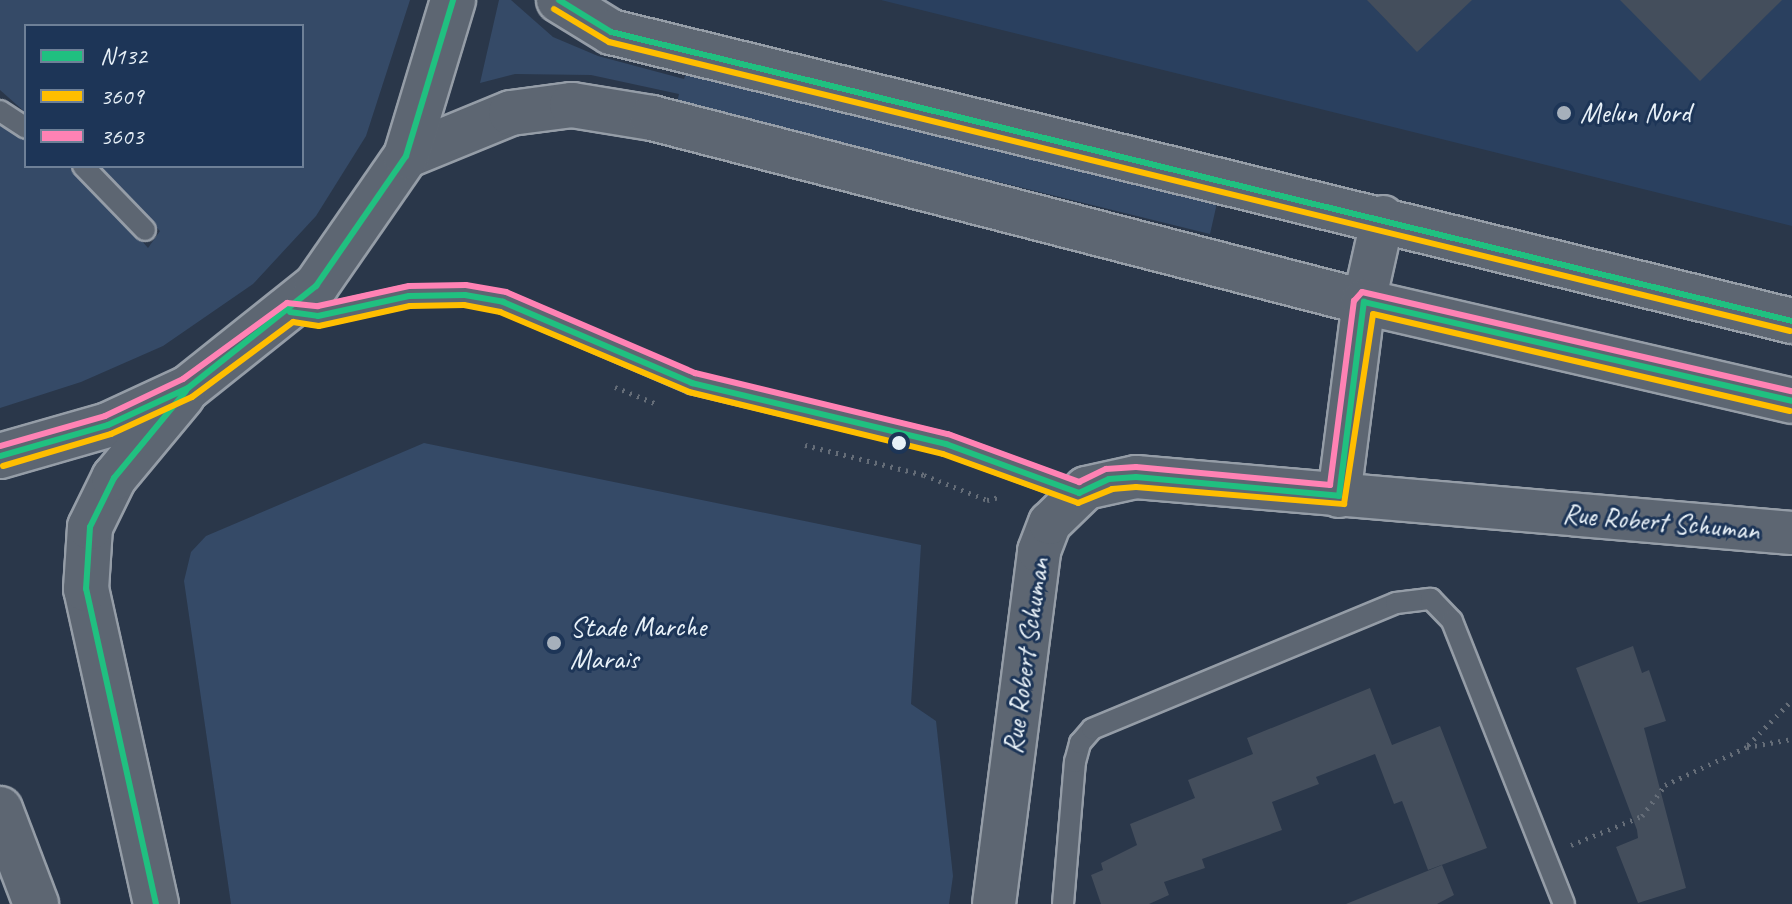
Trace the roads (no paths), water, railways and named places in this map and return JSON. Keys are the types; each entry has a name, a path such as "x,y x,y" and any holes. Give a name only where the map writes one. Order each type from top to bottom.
{"main road":[{"path":"0,456 108,425 188,388 290,312 324,275 406,156 453,0"},
{"path":"559,0 611,32 1383,217 1792,321"},
{"path":"406,156 511,113 585,107 652,118 1364,302 1792,401"},
{"path":"156,904 86,589 90,527 114,478 188,388"},
{"path":"0,809 36,904"}],"street":[{"path":"1339,496 1364,302 1383,217"},
{"name":"Rue Robert Schuman","path":"994,904 1039,551 1050,523 1079,493 1109,479 1136,477 1792,533"}],"lane":[{"path":"0,111 24,127"},
{"path":"85,168 145,230"},
{"path":"290,312 318,316 409,296 465,295 503,302 692,383 946,444 1079,493"},
{"path":"1063,904 1075,762 1080,743 1092,729 1416,599 1442,605 1452,621 1564,904"}],"place":[{"name":"Melun Nord","path":"1564,113"},
{"name":"Stade Marche Marais","path":"554,643"}]}
